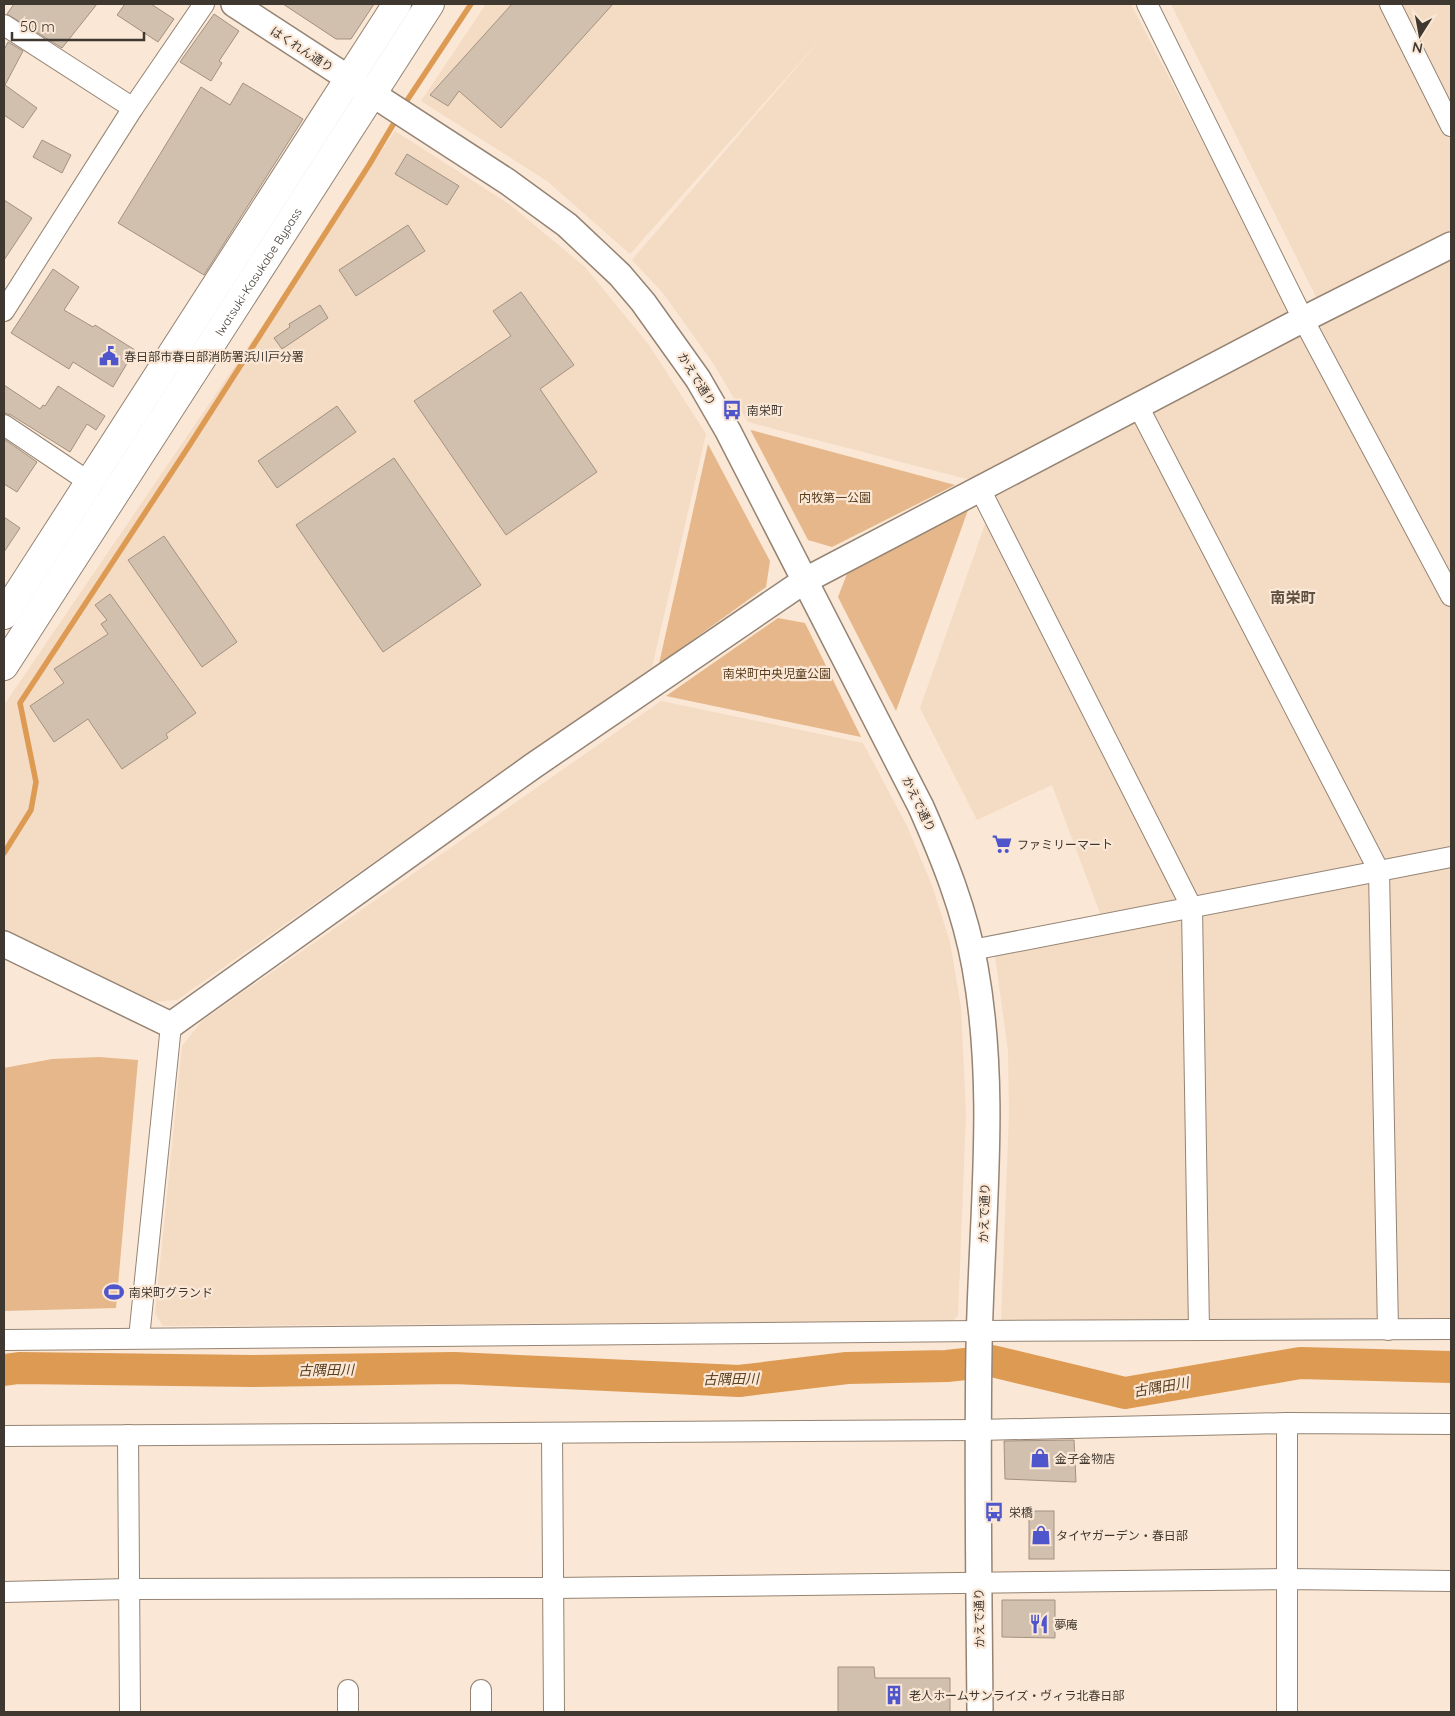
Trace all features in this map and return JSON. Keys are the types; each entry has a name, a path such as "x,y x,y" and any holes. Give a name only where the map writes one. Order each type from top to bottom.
{"highway":[{"path":"4,615 397,4"},
{"name":"Iwatsuki-Kasukabe Bypass","path":"4,666 430,4"}],"street":[{"path":"4,311 133,108 204,4"},
{"name":"はくれん通り","path":"234,4 371,93"},
{"path":"1147,4 1303,319 1451,596"},
{"path":"1390,4 1451,126"},
{"path":"4,25 133,108"},
{"name":"かえで通り","path":"371,93 538,202 567,225 626,282 667,333 698,379 728,431 928,823 943,857 960,903 972,950 985,1039 988,1113 979,1339 980,1712"},
{"path":"139,1338 171,1025 533,766 804,581 1303,319 1451,245"},
{"path":"1138,406 1379,871 1388,1330"},
{"path":"4,425 89,482"},
{"path":"980,490 1192,908 1199,1330"},
{"path":"972,950 1451,857"},
{"path":"4,944 171,1025"},
{"path":"4,1340 139,1338 979,1339 1199,1330 1451,1329"},
{"path":"1286,1712 1287,1423"},
{"path":"4,1436 552,1433 979,1424 1451,1424"},
{"path":"552,1433 554,1712"},
{"path":"128,1435 130,1712"},
{"path":"4,1592 130,1589 979,1584 1287,1579 1451,1581"},
{"path":"348,1690 348,1712"},
{"path":"481,1690 481,1712"}],"shaded area":[{"path":"486,4 1131,4 1296,323 982,483 748,422 713,363 663,293 632,260 826,33 630,254 547,181 421,101"},
{"path":"1171,4 1451,4 1451,1322 1001,1322 1009,1115 1008,1051 995,956 1107,932 1052,785 977,820 920,708 1000,482 1323,311"},
{"path":"395,131 509,204 585,267 649,345 706,434 652,667 177,1000 149,1002 4,929 4,705"},
{"path":"661,701 863,743 908,828 933,888 950,942 961,1007 966,1113 958,1316 952,1321 163,1326 155,1314 182,1046 202,1021"}],"green space":[{"name":"内牧第一公園","path":"751,431 955,485 832,547 808,540"},
{"path":"708,444 770,561 766,587 659,664"},
{"path":"968,510 896,711 838,597 847,574"},
{"name":"南栄町中央児童公園","path":"778,618 805,623 861,737 666,696"},
{"path":"99,1057 138,1060 116,1308 4,1311 4,1068 52,1059"}],"building":[{"path":"14,4 97,4 62,48 7,14"},
{"path":"125,4 151,4 174,19 158,42 117,15"},
{"path":"283,4 374,4 351,39 336,39"},
{"path":"512,4 613,4 501,128 459,91 448,106 430,95"},
{"path":"214,14 239,31 219,61 222,63 211,81 180,62"},
{"path":"8,42 23,51 5,85 37,108 23,128 4,115 4,50"},
{"path":"243,83 303,119 204,275 118,223 201,87 230,105"},
{"path":"42,140 71,155 62,173 33,157"},
{"path":"407,154 459,186 447,205 395,174"},
{"path":"4,200 32,218 4,260"},
{"path":"408,225 425,251 356,296 339,270"},
{"path":"53,269 79,287 64,310 93,327 95,325 135,350 113,387 73,362 69,369 11,333"},
{"path":"521,292 574,365 540,389 597,472 506,535 414,401 511,336 493,311"},
{"path":"320,305 328,318 282,349 274,338 290,327 289,324"},
{"path":"4,385 40,409 43,405 45,406 58,386 105,416 96,430 87,424 70,452 11,415 4,413"},
{"path":"337,406 356,432 277,488 258,461"},
{"path":"4,439 37,462 17,492 4,484"},
{"path":"394,458 481,585 383,652 296,525"},
{"path":"4,517 20,528 4,552"},
{"path":"164,536 237,642 202,667 128,560"},
{"path":"110,594 196,713 166,734 168,738 122,769 88,719 54,742 30,706 64,683 54,669 108,634 101,624 107,620 95,605"},
{"name":"金子金物店","path":"1074,1440 1076,1482 1005,1479 1004,1441"},
{"name":"タイヤガーデン・春日部","path":"1029,1511 1054,1511 1054,1559 1029,1559"},
{"path":"1002,1600 1055,1600 1055,1638 1002,1637"},
{"name":"老人ホームサンライズ・ヴィラ北春日部","path":"838,1667 874,1667 875,1678 950,1678 950,1712 838,1712"}],"waterway":[{"path":"402,108 471,4"},
{"path":"4,853 31,810 36,782 20,703 189,446 369,165 397,118"},
{"name":"古隅田川","path":"4,1370 19,1368 253,1371 454,1368 739,1381 847,1368 947,1366 992,1361 1125,1393 1300,1363 1451,1367"}],"place":[{"name":"春日部市春日部消防署浜川戸分署","path":"109,356"},
{"name":"南栄町","path":"732,410"},
{"name":"ファミリーマート","path":"1002,844"},
{"name":"南栄町グランド","path":"114,1292"},
{"name":"金子金物店","path":"1040,1458"},
{"name":"栄橋","path":"994,1512"},
{"name":"タイヤガーデン・春日部","path":"1041,1535"},
{"name":"夢庵","path":"1039,1624"},
{"name":"老人ホームサンライズ・ヴィラ北春日部","path":"894,1695"}],"district":[{"name":"南栄町","path":"1293,597"}]}
